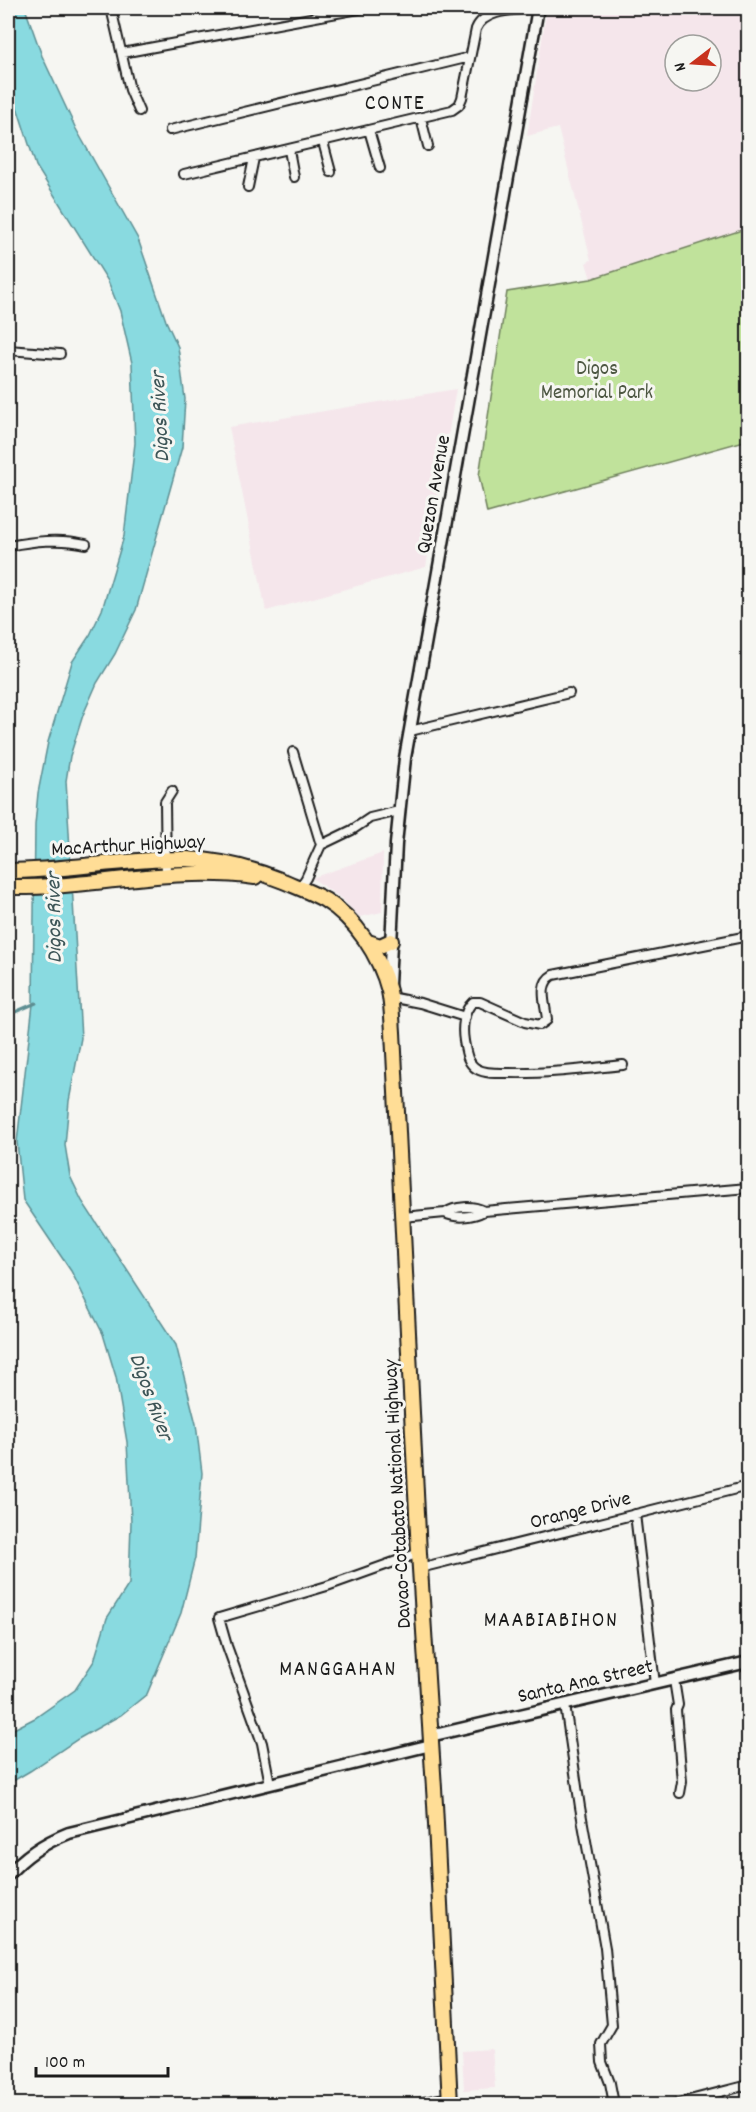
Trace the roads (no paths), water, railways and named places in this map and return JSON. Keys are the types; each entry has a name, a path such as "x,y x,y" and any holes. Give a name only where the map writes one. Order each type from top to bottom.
{"highway":[{"name":"MacArthur Highway","path":"8,871 166,859 210,860 267,873 300,887 337,909 368,942 383,972 390,994"},
{"name":"MacArthur Highway","path":"8,887 229,874 284,881"},
{"path":"368,942 380,946 392,941"},
{"name":"Davao-Cotabato National Highway","path":"390,994 450,2101"}],"main road":[{"name":"Quezon Avenue","path":"390,994 396,844 410,731 536,8"},
{"name":"Santa Ana Street","path":"8,1875 29,1855 54,1839 69,1833 270,1784 565,1705 748,1662"}],"street":[{"path":"111,8 130,90 139,111"},
{"path":"122,53 364,8"},
{"path":"184,174 447,111 459,105 462,98 476,29 480,21 498,13 536,8"},
{"path":"170,130 470,57"},
{"path":"421,118 428,146"},
{"path":"369,130 380,168"},
{"path":"323,142 331,172"},
{"path":"288,150 294,177"},
{"path":"248,187 254,158"},
{"path":"8,350 60,354"},
{"path":"8,546 36,540 74,541 86,544"},
{"path":"410,731 569,693"},
{"path":"292,752 321,845"},
{"path":"166,876 165,802 172,791"},
{"path":"300,887 321,845 352,830 370,818 399,811"},
{"path":"623,1065 547,1073 478,1070 471,1064 466,1054 463,1034 465,1017 470,1005 476,1001 525,1022 540,1025 548,1020 543,991 544,984 553,975 748,936"},
{"path":"390,994 465,1017"},
{"path":"403,1216 445,1213 451,1209 477,1207 484,1211 748,1188"},
{"name":"Orange Drive","path":"420,1568 748,1486"},
{"path":"635,1514 655,1684"},
{"path":"270,1784 262,1743 219,1618 327,1586 419,1553"},
{"path":"674,1680 678,1705 676,1710 682,1782 680,1793"},
{"path":"565,1705 579,1807 605,1948 612,2025 601,2044 601,2053 614,2104"},
{"path":"674,2104 748,2085"},
{"path":"414,2104 450,2101"}],"water":[{"name":"Digos River","path":"8,8 25,8 42,56 76,129 138,239 166,321 178,347 185,399 182,447 136,610 115,654 97,683 83,715 70,756 66,781 81,1038 69,1101 65,1145 70,1176 82,1201 176,1345 196,1424 202,1473 195,1558 181,1613 147,1694 121,1715 78,1739 8,1784 8,1732 35,1718 75,1690 94,1661 107,1618 129,1584 131,1522 127,1442 116,1377 103,1334 71,1271 23,1200 17,1142 33,1004 35,825 38,793 48,742 72,662 90,635 102,610 124,536 135,443 132,363 120,311 108,281 36,166 8,84"}],"waterway":[{"path":"8,1015 36,1003"}],"district":[{"name":"CONTE","path":"395,101"},
{"name":"MAABIABIHON","path":"551,1618"},
{"name":"MANGGAHAN","path":"338,1667"}],"park label":[{"name":"Digos Memorial Park","path":"597,379"}]}
